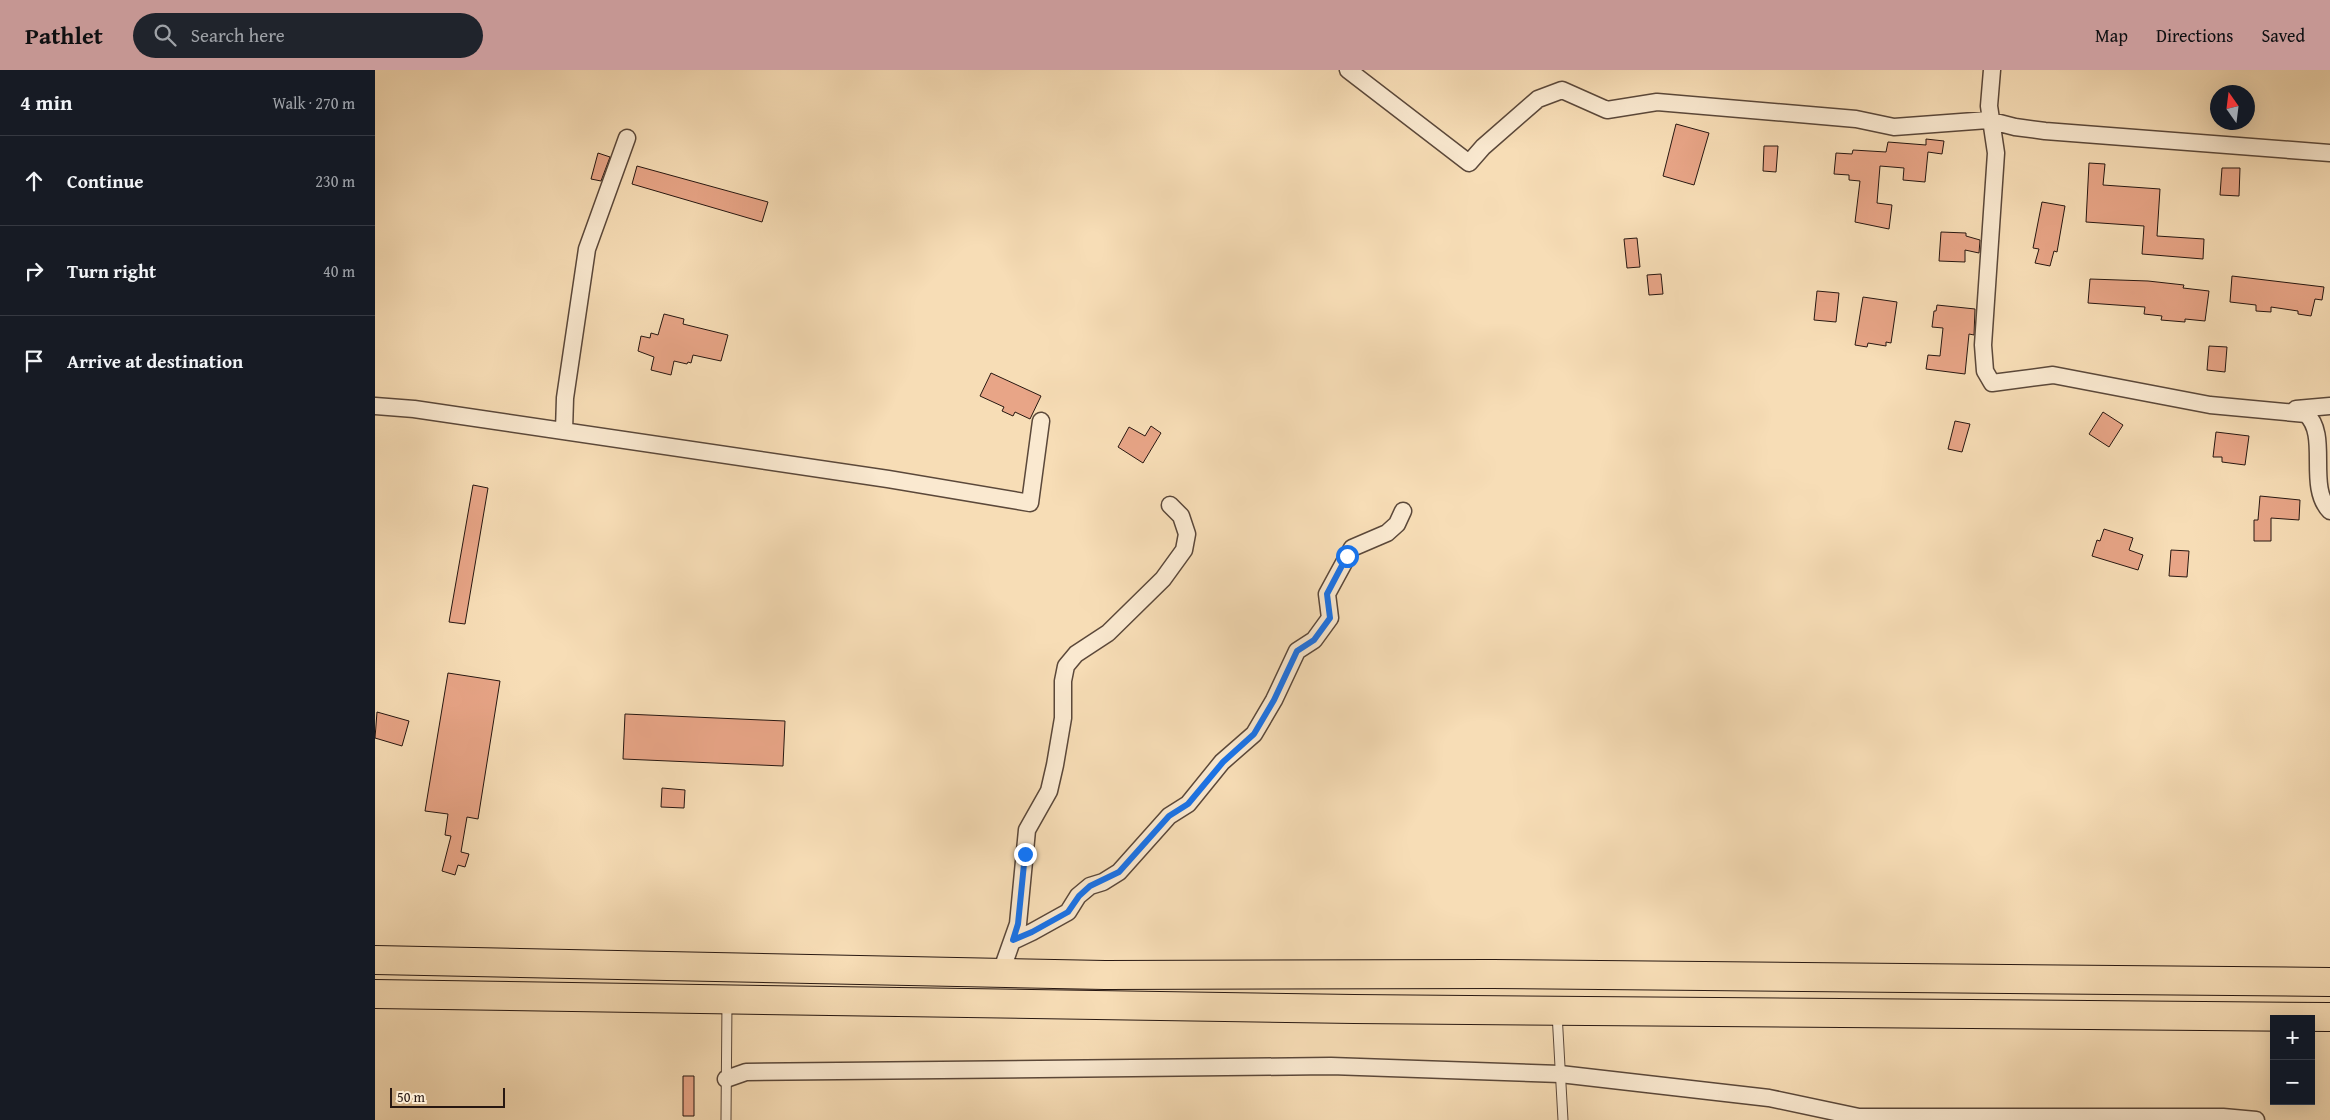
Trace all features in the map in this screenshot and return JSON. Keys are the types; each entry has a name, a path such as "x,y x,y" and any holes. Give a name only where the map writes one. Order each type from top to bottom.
{"highway":[{"path":"375,960 1105,975 1501,974 2330,982"},
{"path":"375,994 1344,1009 2330,1017"}],"street":[{"path":"1348,70 1469,163 1483,147 1538,99 1561,90 1607,110 1657,102 1856,119 1894,127 1991,120 2045,131 2330,153"},
{"path":"1992,70 1989,106 1996,152 1983,345 1985,371 1992,383 2053,375 2210,405 2305,414 2316,419 2327,437 2323,494 2330,511"},
{"path":"564,431 565,398 587,249 627,138"},
{"path":"375,406 414,408 888,479 1030,504 1041,421"},
{"path":"2281,411 2330,406"},
{"path":"1001,972 1018,924 1027,830 1049,791 1055,765 1063,718 1063,681 1066,666 1076,654 1108,633 1163,579 1184,550 1187,534 1181,516 1170,505"},
{"path":"1013,940 1068,912 1079,896 1090,886 1119,872 1169,816 1188,804 1223,762 1254,734 1274,700 1297,651 1314,640 1330,618 1327,594 1352,548 1387,533 1397,524 1403,511"},
{"path":"726,1079 746,1072 1331,1066 1560,1074 1769,1098 1859,1117 2223,1117 2256,1120"}],"lane":[{"path":"726,1120 727,999"},
{"path":"1556,1010 1563,1120"}],"building":[{"path":"1676,124 1709,133 1694,185 1663,176"},
{"path":"1926,139 1944,141 1942,154 1928,152 1925,182 1903,180 1904,168 1880,166 1877,203 1892,205 1889,229 1855,222 1860,181 1849,180 1849,175 1834,174 1836,153 1852,154 1853,150 1886,152 1888,142 1926,145"},
{"path":"1764,146 1778,146 1776,172 1763,171"},
{"path":"598,153 610,157 601,181 591,179"},
{"path":"2089,163 2105,164 2103,185 2160,189 2157,236 2204,239 2203,259 2142,254 2144,226 2086,222"},
{"path":"637,166 768,202 762,222 632,184"},
{"path":"2222,168 2240,168 2239,196 2220,195"},
{"path":"2042,202 2065,206 2057,252 2054,251 2050,266 2035,263 2039,249 2033,248"},
{"path":"1941,232 1966,233 1966,236 1980,240 1979,253 1965,250 1965,262 1939,261"},
{"path":"1637,238 1640,267 1627,268 1624,239"},
{"path":"1661,274 1663,294 1649,295 1647,275"},
{"path":"2232,276 2324,287 2322,300 2315,299 2311,316 2298,314 2298,311 2271,307 2271,312 2256,311 2256,305 2230,302"},
{"path":"2090,279 2148,281 2184,285 2183,288 2209,291 2205,321 2185,319 2185,322 2161,320 2162,316 2144,314 2145,307 2088,303"},
{"path":"1817,291 1839,293 1836,322 1814,320"},
{"path":"1863,297 1897,302 1891,343 1886,342 1886,346 1868,343 1867,347 1855,345"},
{"path":"1937,305 1975,309 1974,335 1969,334 1965,374 1926,369 1928,355 1940,356 1943,328 1932,327 1934,311 1936,311"},
{"path":"664,314 684,319 683,324 728,335 721,361 693,355 691,363 674,361 671,375 651,370 654,357 638,351 641,336 650,338 651,333 658,335"},
{"path":"2209,346 2227,347 2225,372 2207,370"},
{"path":"991,373 1041,396 1030,419 1015,412 1013,416 1002,411 1004,407 980,396"},
{"path":"2103,412 2123,425 2109,447 2089,434"},
{"path":"1955,421 1970,424 1962,452 1948,449"},
{"path":"1151,426 1161,433 1143,463 1118,447 1129,427 1145,436"},
{"path":"2216,432 2249,436 2245,465 2222,462 2222,457 2213,457"},
{"path":"473,485 488,488 465,624 449,622"},
{"path":"2260,496 2300,500 2299,520 2271,518 2271,541 2254,541 2254,520 2258,520"},
{"path":"2104,529 2133,538 2129,550 2143,555 2138,570 2092,556 2097,540 2100,541"},
{"path":"2171,550 2189,551 2187,577 2169,576"},
{"path":"448,673 500,681 478,819 467,817 461,852 469,854 465,867 458,865 455,875 442,871 451,836 445,835 448,814 425,811"},
{"path":"377,712 409,721 402,746 375,738"},
{"path":"625,714 785,721 783,766 623,759"},
{"path":"662,788 685,790 684,808 661,807"},
{"path":"683,1076 694,1076 694,1116 683,1116"}],"route":[{"path":"1025,854 1018,924 1013,940 1068,912 1079,896 1090,886 1103,882 1119,872 1169,816 1188,804 1223,762 1254,734 1274,700 1297,651 1314,640 1330,618 1327,594 1347,556"}]}
